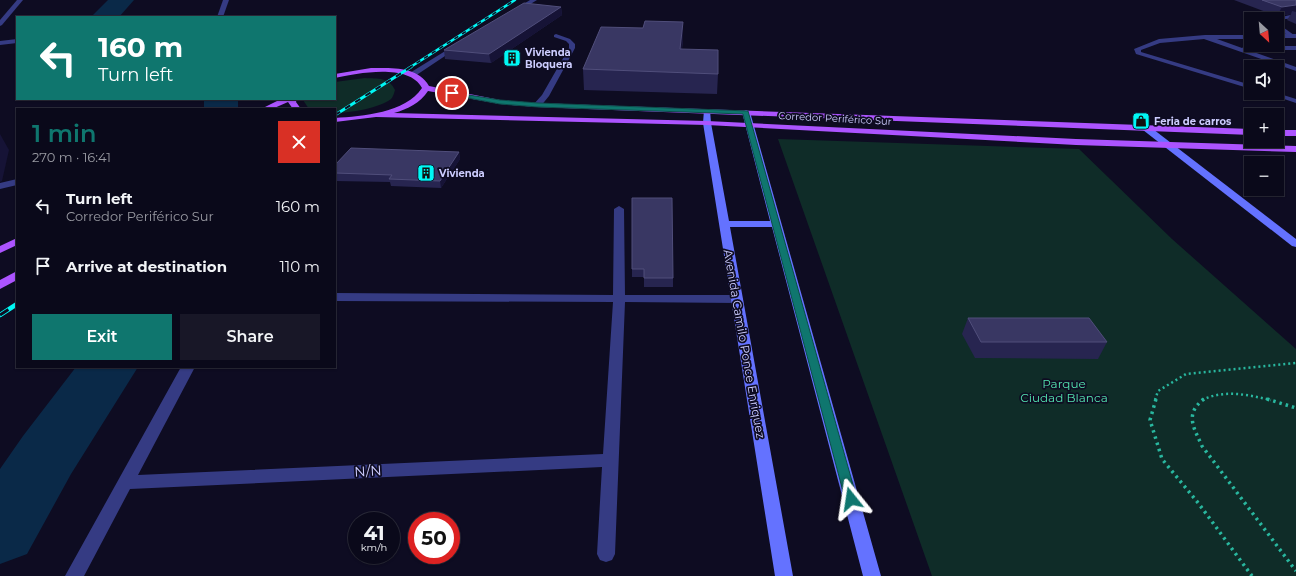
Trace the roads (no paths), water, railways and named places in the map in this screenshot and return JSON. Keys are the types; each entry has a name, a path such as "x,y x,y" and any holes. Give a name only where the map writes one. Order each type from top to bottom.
{"main road":[{"path":"336,76 373,70 405,72 422,79 426,88 419,98 389,112 354,119 336,120"},
{"name":"Corredor Periférico Sur","path":"426,88 500,102 707,117 1076,142 1296,149"},
{"path":"267,108 286,100"},
{"name":"Corredor Periférico Sur","path":"373,115 494,117 707,117 1244,132"},
{"name":"Avenida Camilo Ponce Enriquez","path":"707,117 784,576"},
{"path":"747,119 872,576"},
{"path":"1146,128 1296,244"},
{"path":"1284,133 1296,134"},
{"path":"724,224 775,224"},
{"path":"0,250 16,242"},
{"path":"0,285 16,276"}],"street":[{"path":"0,24 20,0"},
{"path":"220,16 226,0"},
{"path":"506,16 534,0"},
{"path":"1284,18 1295,16"},
{"path":"1284,30 1294,36"},
{"path":"538,105 545,96 572,48 572,44 568,40 556,36"},
{"path":"1244,37 1205,37 1159,41 1137,49 1138,53 1244,85"},
{"path":"1205,37 1269,60"},
{"path":"0,43 16,41"},
{"path":"412,74 466,41"},
{"path":"1236,48 1296,48"},
{"path":"1284,60 1296,60"},
{"path":"1284,65 1296,69"},
{"path":"1284,97 1296,101"},
{"path":"0,186 16,182"},
{"path":"606,554 619,298 620,209"},
{"path":"336,297 737,299"},
{"path":"74,576 187,368"},
{"name":"N/N","path":"126,482 611,460"}],"waterway":[{"path":"105,16 122,0"},
{"path":"221,100 221,108"},
{"path":"0,531 47,455 107,368"}],"railway":[{"path":"409,68 515,0"},
{"path":"336,114 411,67"},
{"path":"0,315 16,305"}],"place":[{"name":"Vivienda Bloquera","path":"512,58"},
{"name":"Feria de carros","path":"1141,121"},
{"name":"Vivienda","path":"426,173"}],"park label":[{"name":"Parque Ciudad Blanca","path":"1064,391"}]}
